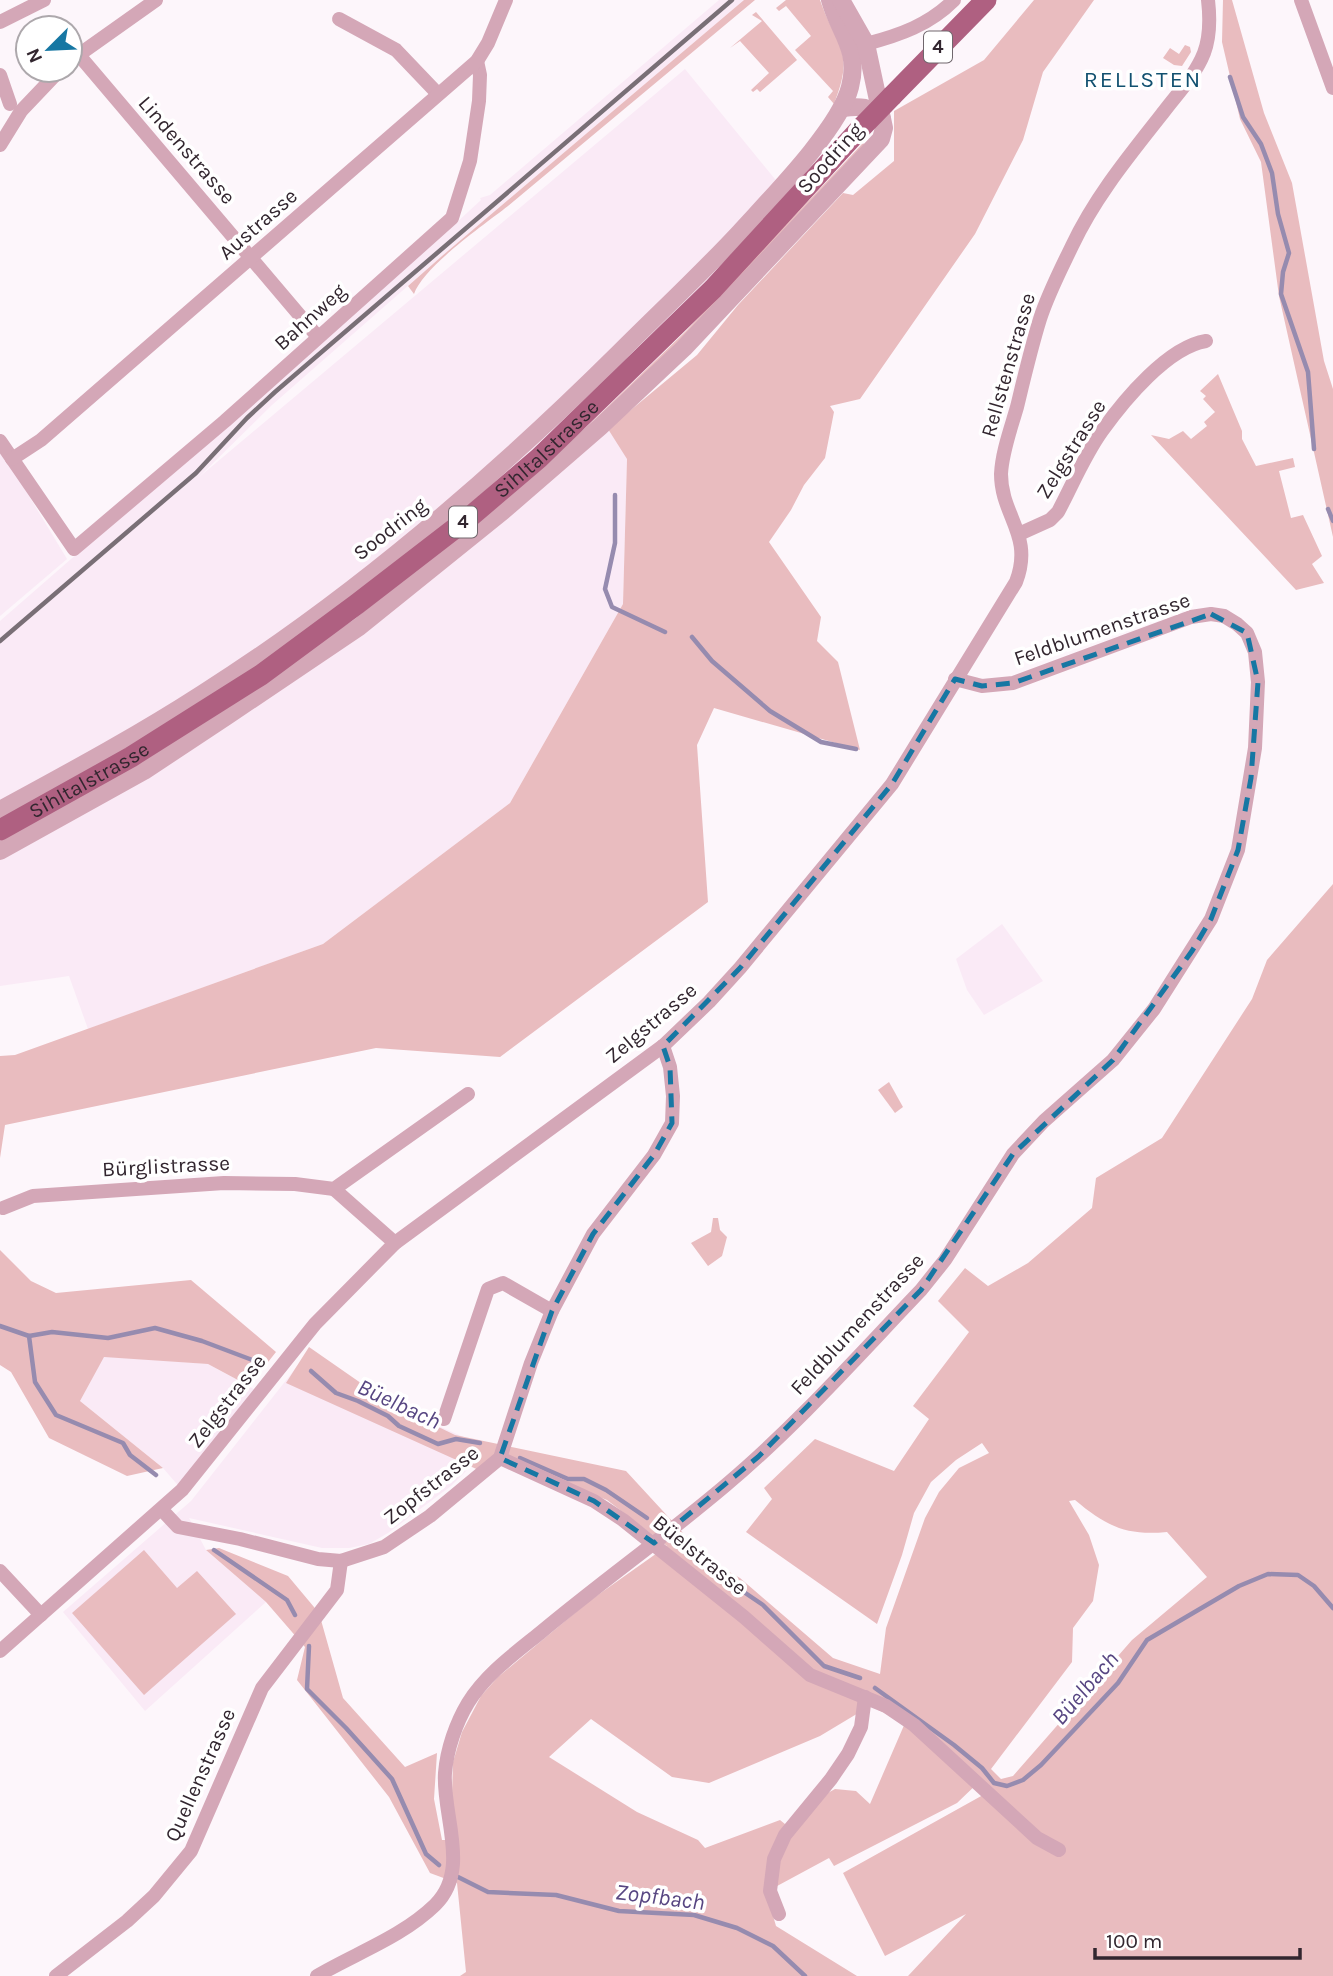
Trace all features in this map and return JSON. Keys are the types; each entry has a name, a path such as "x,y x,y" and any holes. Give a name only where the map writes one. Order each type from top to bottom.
{"main road":[{"name":"Sihltalstrasse","path":"0,830 131,757 261,675 471,516 539,458 713,289 892,96 986,0"}],"street":[{"path":"0,22 44,0"},
{"path":"84,51 156,0"},
{"name":"Austrasse","path":"12,459 41,440 477,61 488,43 506,0"},
{"path":"830,0 859,47 843,108"},
{"path":"841,0 882,119"},
{"path":"859,47 917,27 933,18 954,0"},
{"name":"Rellstenstrasse","path":"1019,534 1003,491 1001,476 1005,449 1041,317 1087,215 1194,73 1207,42 1210,16 1208,0"},
{"path":"1301,0 1331,79"},
{"path":"339,19 396,50 438,94"},
{"name":"Bahnweg","path":"12,459 74,550 225,421 452,218 470,161 479,102 480,75 477,61"},
{"name":"Lindenstrasse","path":"84,69 251,257 318,337"},
{"path":"0,75 10,106 0,145"},
{"path":"10,106 41,84"},
{"name":"Soodring","path":"0,810 201,695 290,635 436,523 533,437 718,256 771,198 843,108 867,107 882,119 884,128 877,146 684,348 600,427 503,511 359,627 144,771 0,851"},
{"name":"Zelgstrasse","path":"0,1651 162,1510 207,1459 316,1324 395,1243 663,1046 709,1002 892,784 1016,582 1023,562 1019,534 1050,520 1058,512 1101,432 1152,374 1190,345 1206,341"},
{"path":"0,441 12,459"},
{"name":"Feldblumenstrasse","path":"317,1976 406,1929 437,1904 452,1875 453,1864 445,1773 455,1730 467,1705 490,1675 758,1457 921,1290 945,1260 1013,1154 1044,1121 1112,1060 1154,1009 1211,919 1238,850 1255,748 1258,682 1255,652 1247,633 1224,616 1211,614 1191,617 1013,683 982,685 955,679"},
{"name":"Zopfstrasse","path":"162,1510 178,1527 240,1539 318,1559 341,1561 384,1547 430,1516 500,1458 531,1363 552,1311 593,1234 654,1156 672,1123 670,1066 663,1046"},
{"path":"395,1243 334,1189 468,1094"},
{"name":"Bürglistrasse","path":"3,1208 33,1196 185,1185 295,1184 334,1189"},
{"path":"444,1419 488,1289 503,1283 552,1311"},
{"name":"Büelstrasse","path":"500,1458 594,1501 654,1543 810,1675 886,1706 914,1725 1037,1838 1059,1850"},
{"name":"Quellenstrasse","path":"56,1976 127,1921 154,1896 191,1851 262,1688 337,1590 341,1561"},
{"path":"0,1571 41,1615"},
{"path":"779,1914 770,1891 774,1859 785,1835 848,1754 861,1727 865,1697"}],"highlighted area":[{"path":"1211,614 1247,633 1258,682 1251,778 1238,850 1211,919 1192,951 1113,1060 1013,1154 921,1290 758,1457 654,1543 594,1501 500,1458 552,1311 593,1234 654,1155 672,1123 670,1067 663,1046 740,968 892,784 955,679 982,686 1013,683"}],"shaded area":[{"path":"719,0 744,0 442,256 272,405 198,478 685,69 779,184 609,428 627,458 623,604 510,803 323,944 88,1029 69,976 0,986 0,621 455,224 481,200 480,198 490,195"},
{"path":"744,0 755,0 442,259 429,271 414,294 408,286"},
{"path":"786,0 820,0 843,59 840,86 834,104 828,97 833,91 795,50 811,36 786,6 779,11 776,8"},
{"path":"1034,0 1094,0 1043,72 1023,140 975,234 860,399 830,406 834,412 825,458 804,485 769,542 821,617 817,641 838,662 860,750 714,708 697,745 708,902 500,1057 376,1048 5,1125 0,1158 0,1056 15,1055 323,944 510,803 623,604 627,459 608,429 697,355 738,305 843,193 853,195 894,161 894,111 984,60"},
{"path":"1223,0 1232,0 1264,113 1292,183 1324,361 1333,389 1333,537 1279,296 1261,162 1240,119 1222,42"},
{"path":"756,12 797,60 760,92 757,89 753,92 751,90 769,73 740,41 730,48 762,21 752,15"},
{"path":"1185,45 1190,47 1191,52 1182,66 1174,65 1163,58 1170,48 1179,54"},
{"path":"863,143 866,146 709,315 569,444 686,331"},
{"path":"1218,374 1242,431 1242,439 1256,466 1293,458 1295,467 1279,471 1291,518 1303,515 1322,556 1312,564 1324,583 1296,590 1151,435 1169,439 1183,431 1191,439 1207,426 1204,422 1215,412 1203,399 1206,396 1200,391"},
{"path":"0,448 67,559 0,616"},
{"path":"1333,884 1333,1976 908,1976 966,1914 885,1956 843,1873 992,1790 981,1780 957,1803 834,1866 829,1858 766,1892 776,1926 857,1976 460,1976 466,1972 457,1883 430,1873 389,1797 297,1680 305,1647 266,1602 206,1550 219,1548 288,1576 319,1613 343,1698 405,1767 437,1753 434,1799 442,1840 458,1840 452,1794 453,1762 462,1732 481,1696 498,1677 588,1602 667,1546 607,1500 500,1458 483,1472 286,1383 309,1347 391,1404 455,1435 626,1471 708,1560 740,1578 833,1658 880,1674 886,1628 925,1518 939,1492 959,1468 989,1453 982,1443 956,1460 931,1482 914,1513 877,1624 746,1532 772,1499 764,1488 815,1439 894,1471 929,1419 913,1406 969,1332 938,1301 965,1268 988,1286 1028,1263 1092,1208 1096,1178 1162,1138 1252,999 1267,960","holes":["1075,1500 1097,1517 1117,1527 1140,1532 1167,1532 1207,1577 1132,1640 1013,1776 1001,1779 991,1769 1072,1662 1073,1628 1093,1601 1099,1565 1089,1535 1069,1501","870,1706 905,1723 870,1804 856,1791 835,1789 824,1795 795,1832 780,1820 705,1848 698,1840 637,1812 549,1757 591,1719 672,1777 709,1783 820,1736"]},
{"path":"1002,924 1043,981 984,1015 967,990 956,959"},
{"path":"889,1082 903,1107 895,1113 878,1090"},
{"path":"713,1218 718,1218 720,1230 727,1237 722,1256 708,1266 691,1243 711,1232"},
{"path":"0,1250 31,1281 56,1293 191,1280 276,1352 249,1386 208,1364 104,1357 80,1401 163,1468 127,1476 49,1438 11,1372 0,1365"},
{"path":"104,1356 208,1364 259,1392 182,1490 163,1468 80,1401"},
{"path":"298,1365 489,1448 451,1486 369,1544 349,1548 322,1548 189,1518 206,1550 266,1602 145,1711 63,1612 191,1501"},
{"path":"144,1550 177,1588 197,1571 236,1614 144,1695 72,1613"}],"waterway":[{"path":"1230,77 1243,117 1261,144 1272,173 1278,214 1289,253 1283,272 1281,294 1308,372 1314,449"},
{"path":"615,495 615,543 605,589 612,607 665,632"},
{"path":"1328,509 1333,521"},
{"path":"692,637 712,661 770,711 821,742 856,749"},
{"name":"Zopfbach","path":"0,1326 29,1336 35,1382 56,1415 123,1443 130,1455 156,1475"},
{"name":"Büelbach","path":"29,1336 52,1332 108,1338 155,1328 202,1341 255,1361"},
{"name":"Büelbach","path":"311,1371 336,1393 358,1401 388,1416 399,1426 438,1444 456,1439 480,1443"},
{"name":"Büelbach","path":"520,1458 568,1479 584,1479 606,1490 647,1518"},
{"name":"Büelbach","path":"676,1541 701,1563 763,1605 824,1666 860,1678"},
{"name":"Zopfbach","path":"214,1550 287,1600 295,1615"},
{"name":"Büelbach","path":"875,1688 954,1745 982,1768 994,1783 1007,1786 1023,1780 1041,1765 1118,1683 1147,1640 1239,1586 1268,1574 1298,1575 1314,1586 1333,1608"},
{"name":"Zopfbach","path":"309,1646 307,1689 392,1779 426,1854 439,1865"},
{"name":"Zopfbach","path":"458,1877 488,1892 556,1895 619,1911 694,1915 737,1928 773,1946 805,1976"}],"railway":[{"path":"0,641 196,473 275,392 732,0"}],"district":[{"name":"RELLSTEN","path":"1143,79"}]}
